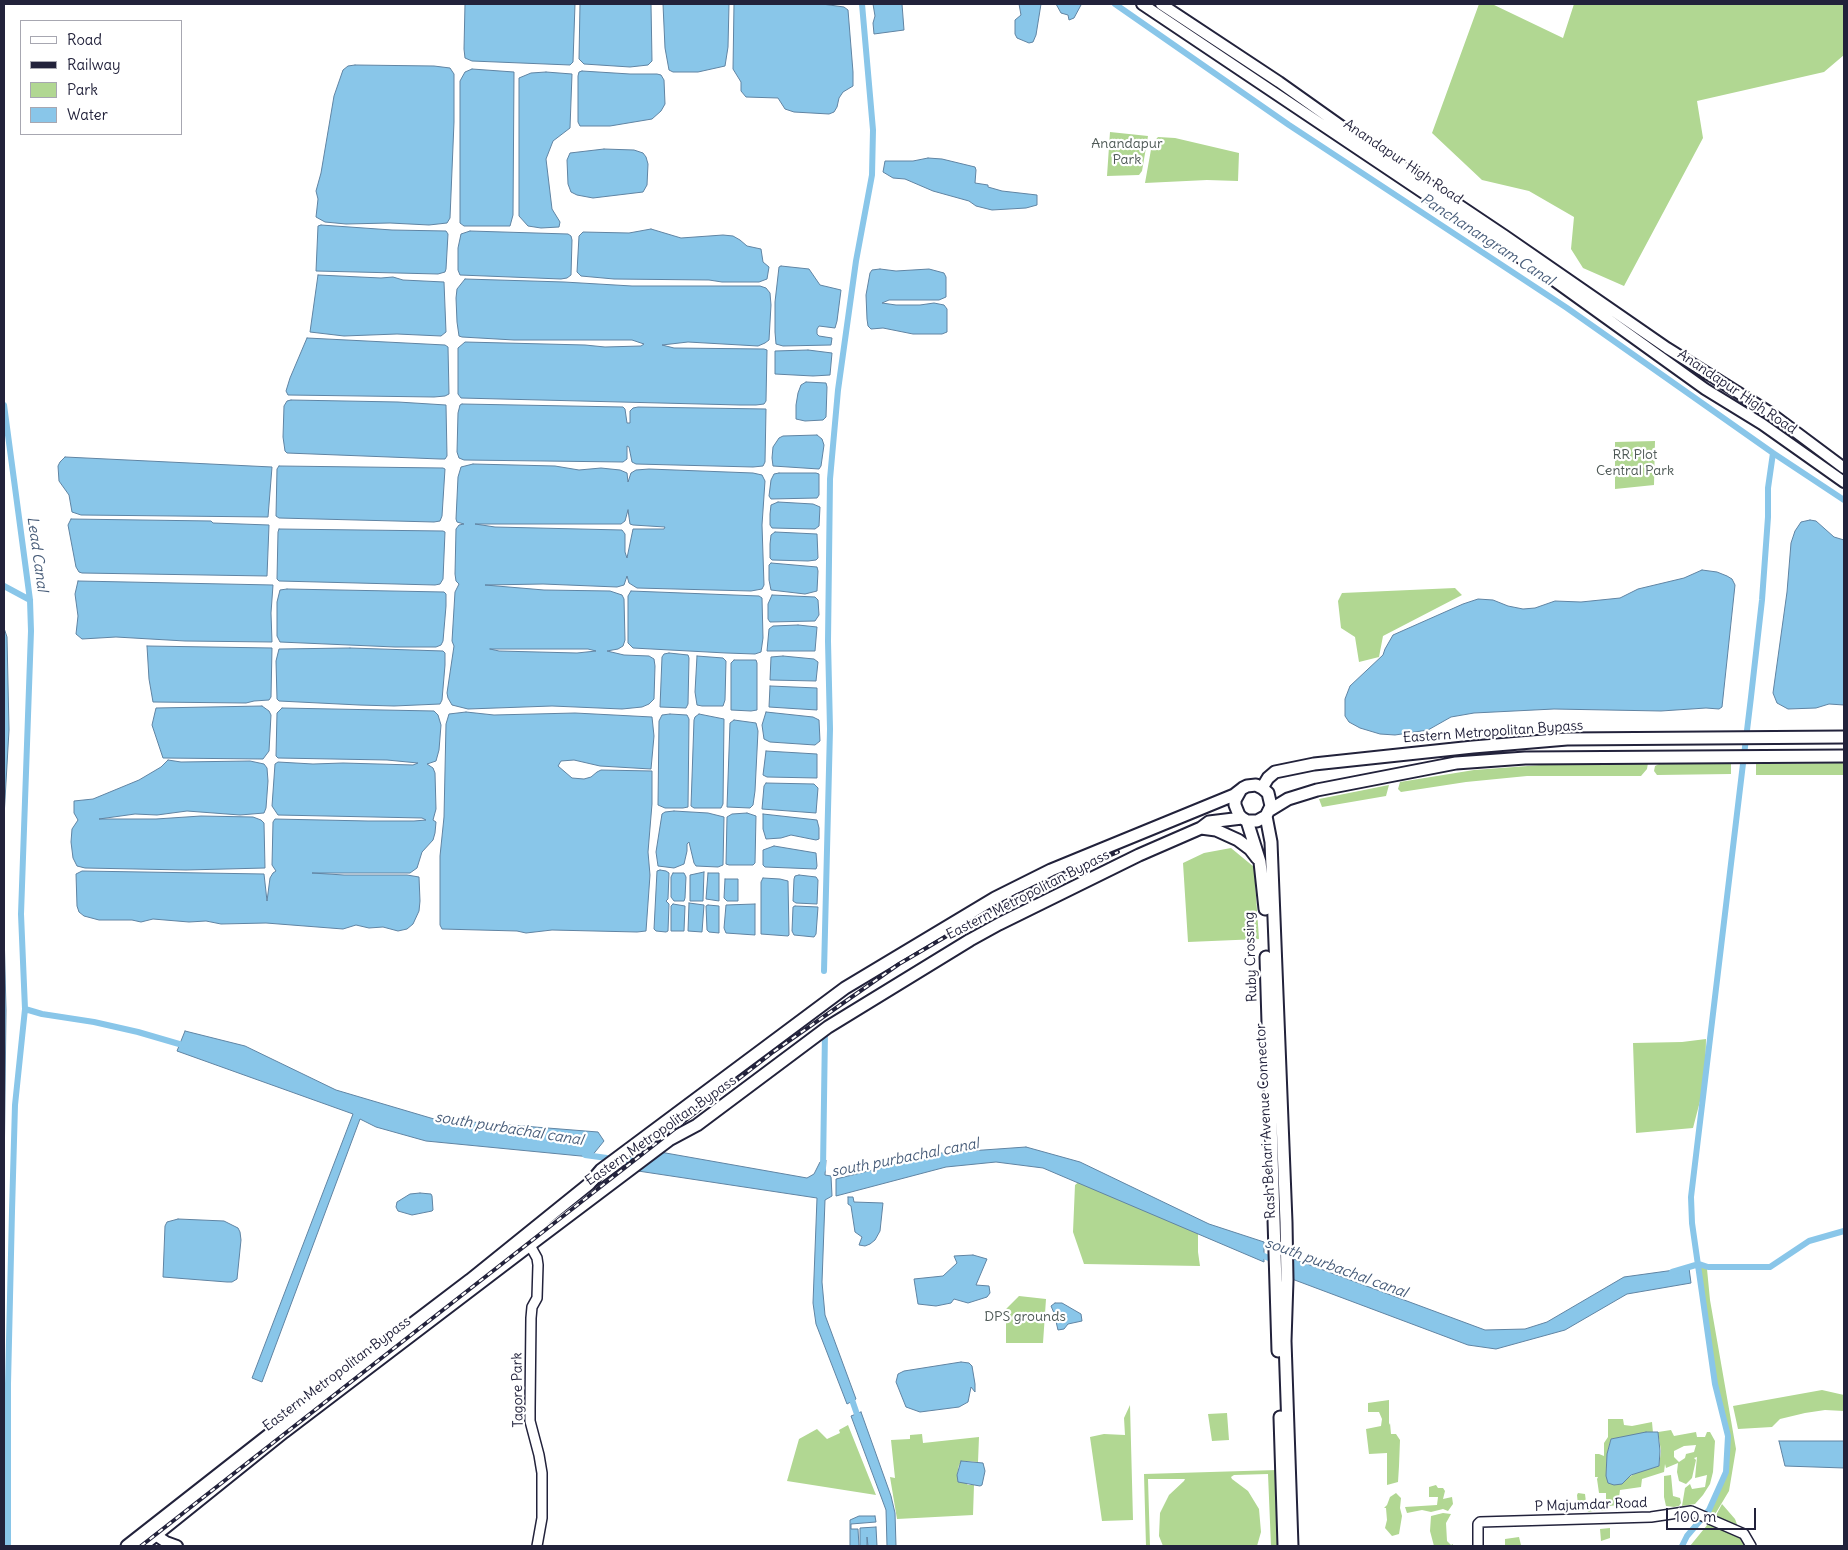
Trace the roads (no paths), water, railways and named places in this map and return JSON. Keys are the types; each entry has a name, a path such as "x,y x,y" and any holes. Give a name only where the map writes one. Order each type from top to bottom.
{"main road":[{"name":"Anandapur High Road","path":"1142,4 1174,13 1543,273 1705,390 1762,424 1844,482"},
{"name":"Anandapur High Road","path":"1161,4 1669,350 1769,412 1844,468"},
{"name":"Eastern Metropolitan Bypass","path":"1262,788 1268,778 1275,772 1314,764 1567,739 1844,737"},
{"name":"Eastern Metropolitan Bypass","path":"1268,813 1288,799 1317,790 1456,763 1525,758 1844,756"},
{"path":"1240,791 1252,785 1262,788 1270,797 1268,813 1258,821 1245,819"},
{"name":"Eastern Metropolitan Bypass","path":"530,1241 601,1170 648,1133 719,1084 845,988 989,901 1052,870 1189,815 1240,791"},
{"name":"Ruby Crossing","path":"1240,791 1235,800 1235,805 1239,815 1245,819 1260,862 1264,896 1281,1246"},
{"name":"Rash Behari Avenue Connector","path":"1268,813 1281,1246 1287,1280 1285,1342 1292,1546"},
{"name":"Eastern Metropolitan Bypass","path":"142,1546 154,1532 530,1241 669,1140 697,1125 828,1027 903,987 970,940 999,924 1139,855 1201,828 1209,822 1245,819"},
{"path":"1201,828 1216,830 1238,840 1250,849 1260,862"},
{"name":"Rash Behari Avenue Connector","path":"1281,1246 1275,1275 1284,1546"},
{"path":"127,1546 154,1532 166,1542 177,1546"}],"street":[{"name":"Tagore Park","path":"530,1241 538,1265 537,1298 532,1307 531,1318 530,1405 530,1421 542,1473 542,1518 537,1546"},
{"name":"P Majumdar Road","path":"1478,1546 1479,1522 1651,1517 1694,1512 1713,1522 1744,1534 1751,1546"}],"water":[{"path":"465,4 575,4 573,62 570,65 472,61 465,58"},
{"path":"580,4 651,4 652,61 648,65 630,67 584,64 579,59"},
{"path":"663,4 729,4 728,47 725,66 698,72 673,72 669,70 665,48"},
{"path":"734,4 822,4 844,7 848,10 853,86 843,92 834,112 829,114 794,112 785,109 778,98 746,97 741,91 741,82 733,69"},
{"path":"873,4 902,4 904,30 874,34 873,23 875,16"},
{"path":"1019,4 1041,4 1033,42 1029,43 1017,38 1015,34 1015,20 1021,15"},
{"path":"1056,4 1081,5 1074,18 1069,20 1068,15 1061,13"},
{"path":"348,66 434,66 450,68 454,74 450,218 447,223 429,225 390,223 346,224 325,222 316,217 318,199 316,191 321,173 334,96 343,70"},
{"path":"472,69 514,72 513,215 510,226 464,226 460,223 460,81 465,72"},
{"path":"579,72 661,75 664,80 665,104 661,111 652,119 610,126 580,126 578,122 578,76"},
{"path":"531,73 572,74 570,128 553,141 546,159 552,209 560,222 559,227 541,228 528,226 519,216 519,78"},
{"path":"604,149 634,150 643,153 648,164 647,185 643,192 593,198 571,192 568,184 567,160 570,153"},
{"path":"928,158 942,159 975,167 975,183 988,185 988,187 1002,191 1037,195 1037,205 1026,208 992,210 976,206 969,201 933,191 905,179 893,178 883,172 885,161 913,161"},
{"path":"318,226 392,230 446,231 448,234 445,272 438,274 316,271"},
{"path":"651,229 681,238 733,236 747,246 761,249 763,262 769,267 767,279 759,282 722,282 709,280 614,279 581,276 577,272 579,236 583,232 629,233"},
{"path":"470,231 568,234 572,240 571,275 561,279 460,275 458,270 458,248 461,234"},
{"path":"779,267 809,269 820,285 841,290 835,328 819,326 817,329 819,336 832,338 831,345 783,346 776,344 775,302"},
{"path":"929,269 944,273 946,277 946,297 939,300 889,300 882,303 920,305 934,303 944,305 947,309 947,332 942,334 913,334 883,328 871,329 868,326 866,295 870,273 872,270 896,271"},
{"path":"318,275 393,277 403,280 444,282 446,332 441,336 397,334 344,336 310,332"},
{"path":"465,279 632,286 760,286 766,288 770,293 771,305 769,340 765,343 758,346 688,342 662,345 674,348 767,350 766,401 764,404 740,405 461,398 458,394 458,348 465,342 605,347 641,346 644,344 632,340 514,340 459,336 456,298 457,289"},
{"path":"307,338 445,345 448,347 449,394 434,397 288,395 286,391 290,378"},
{"path":"808,350 832,353 830,375 775,374 775,351"},
{"path":"806,382 826,383 826,417 823,420 805,421 796,419 798,393 801,385"},
{"path":"287,401 446,405 447,456 445,459 440,459 287,453 283,437 284,406"},
{"path":"462,404 623,407 627,423 630,423 630,411 638,407 766,409 765,462 763,466 753,467 636,464 632,462 629,447 627,446 627,459 623,462 464,460 459,458 457,452 458,413"},
{"path":"817,435 822,439 824,445 819,469 773,466 773,447 779,438 783,436"},
{"path":"65,457 272,467 268,517 81,515 72,512 69,495 59,481 58,466"},
{"path":"473,464 555,466 579,470 601,468 620,470 627,473 628,482 631,473 636,470 649,469 753,473 762,475 765,481 762,525 764,585 762,589 751,591 637,588 629,583 627,576 624,585 617,587 543,584 485,585 544,590 610,591 622,595 624,599 625,640 623,646 607,651 624,655 649,656 654,659 654,699 642,707 622,709 552,706 468,709 452,705 447,693 454,646 452,641 455,592 459,584 456,581 455,574 456,529 459,525 464,524 457,522 456,519 458,477 461,467","holes":["628,510 630,524 665,527 664,529 633,529 627,558 625,534 622,530 495,527 475,524 621,524 625,521","490,649 588,649 596,651 577,653 499,651"]},
{"path":"279,466 443,468 445,469 442,516 440,521 434,522 279,518 276,516 277,469"},
{"path":"774,474 819,474 819,495 817,498 771,499 769,496 771,480"},
{"path":"778,502 813,504 820,507 819,526 815,529 772,528 770,525 771,505"},
{"path":"71,519 211,521 213,523 269,525 267,576 82,573 76,567 68,525"},
{"path":"1816,521 1834,537 1844,540 1844,705 1829,704 1816,708 1788,709 1777,703 1773,693 1787,592 1791,543 1795,531 1801,522"},
{"path":"279,529 443,531 445,532 443,579 440,584 435,585 279,581 277,579"},
{"path":"775,532 817,534 818,558 808,561 772,560 770,558 770,544 771,535"},
{"path":"771,563 817,567 817,591 805,594 771,590 769,565"},
{"path":"1702,570 1717,572 1727,576 1732,579 1735,585 1722,707 1719,709 1661,711 1554,709 1474,713 1451,717 1428,730 1395,735 1380,734 1360,728 1349,722 1345,716 1345,699 1350,686 1383,655 1393,635 1463,604 1478,599 1493,600 1523,609 1535,608 1555,601 1581,602 1620,598 1638,589 1684,578"},
{"path":"78,581 273,585 271,613 272,642 185,641 116,637 82,639 76,634 78,616 75,594"},
{"path":"280,590 444,592 446,594 446,606 443,641 441,645 436,647 280,642 277,636 277,602"},
{"path":"631,591 759,596 762,598 763,638 761,652 755,654 633,648 628,643 628,596"},
{"path":"772,595 815,597 818,600 819,615 815,621 770,622 768,619 768,604"},
{"path":"798,625 817,627 815,651 767,651 769,629 773,626"},
{"path":"4,628 7,637 9,730 4,817"},
{"path":"147,646 272,648 271,697 269,700 246,703 153,702 149,679"},
{"path":"350,648 443,651 445,653 445,665 440,704 359,705 279,701 277,699 276,661 279,649"},
{"path":"664,654 688,655 689,658 688,704 686,708 660,707 662,657"},
{"path":"697,656 723,658 726,661 725,700 723,706 697,705 695,692"},
{"path":"783,656 814,659 818,662 816,681 770,680 771,657"},
{"path":"734,660 756,660 757,710 731,710 731,663"},
{"path":"770,686 817,688 817,710 769,707"},
{"path":"262,706 271,715 269,751 263,759 163,758 152,725 156,708"},
{"path":"282,708 434,711 438,715 441,725 439,750 436,761 427,764 433,768 435,773 436,809 433,820 436,822 435,833 433,840 422,852 417,868 410,873 312,873 407,875 419,877 419,911 413,924 407,929 398,931 383,927 369,928 356,925 343,929 266,923 221,924 206,921 189,922 153,919 141,922 132,920 99,920 84,916 79,912 77,906 76,874 82,871 264,874 267,901 270,878 276,871 272,865 273,822 275,819 426,820 422,818 278,815 272,806 275,764 278,762 413,765 418,763 387,760 278,758 276,756 277,713"},
{"path":"466,712 494,715 575,713 652,717 654,736 651,769 600,766 574,760 561,761 558,766 572,778 584,779 591,777 601,770 652,771 652,804 648,852 650,875 646,931 552,930 526,933 517,931 442,929 440,925 440,856 444,817 446,724 449,714"},
{"path":"766,712 813,717 819,720 820,741 815,745 770,742 764,739 762,725"},
{"path":"699,714 724,719 723,804 721,808 694,808 691,806 694,720"},
{"path":"662,715 687,715 689,719 688,807 683,808 665,808 658,805 659,721"},
{"path":"734,720 756,723 758,731 755,791 753,805 750,808 727,807 730,723"},
{"path":"766,751 817,754 817,778 767,777 763,775"},
{"path":"168,760 181,762 250,761 264,764 267,768 268,781 264,813 240,815 187,811 157,815 135,814 99,819 156,819 201,816 253,817 264,823 265,868 186,870 85,868 77,866 73,858 71,842 72,829 78,820 74,813 74,801 93,799 139,780 161,767"},
{"path":"766,783 814,784 818,788 816,813 762,809 764,786"},
{"path":"674,811 708,813 724,817 723,865 718,867 696,866 689,842 687,844 684,864 674,868 658,866 656,852 662,814"},
{"path":"747,813 756,816 755,863 753,865 726,864 727,817 732,814"},
{"path":"763,814 817,820 819,839 791,835 766,839 763,829"},
{"path":"774,846 816,853 816,869 765,867 763,865 763,850"},
{"path":"657,871 669,873 668,899 666,901 669,904 668,931 666,932 654,929"},
{"path":"704,872 703,901 690,901 690,875"},
{"path":"673,873 684,873 686,877 684,901 674,901 671,897 671,877"},
{"path":"708,873 719,873 719,901 706,899"},
{"path":"795,876 816,877 818,880 817,904 796,903 793,901 794,879"},
{"path":"763,878 788,881 788,936 761,934 761,882"},
{"path":"725,879 738,879 738,901 727,901 724,898"},
{"path":"689,903 704,905 702,932 688,931"},
{"path":"673,904 685,906 684,931 671,931 671,906"},
{"path":"755,904 755,935 726,933 724,928 726,905"},
{"path":"706,906 719,906 719,933 707,930"},
{"path":"793,907 818,907 816,934 814,937 794,935 792,931"},
{"path":"4,929 6,1010 4,1181"},
{"path":"185,1031 245,1046 336,1090 434,1119 598,1132 604,1141 591,1157 426,1141 376,1127 360,1119 262,1382 252,1378 353,1114 177,1051"},
{"path":"1026,1147 1080,1162 1209,1224 1264,1242 1264,1262 1043,1168 996,1162 946,1167 836,1196 836,1179 941,1153"},
{"path":"660,1152 807,1178 814,1174 820,1162 826,1160 825,1175 831,1176 832,1196 825,1200 822,1282 825,1315 856,1399 847,1404 816,1324 813,1303 817,1198 638,1171"},
{"path":"410,1194 431,1194 432,1211 412,1215 398,1211 396,1207 397,1202"},
{"path":"848,1197 853,1197 854,1202 883,1203 880,1231 875,1240 870,1244 865,1246 859,1245 862,1237 855,1232"},
{"path":"178,1219 224,1221 238,1228 241,1240 237,1279 227,1282 163,1277 165,1226 167,1222"},
{"path":"973,1255 987,1259 976,1285 989,1286 990,1293 987,1297 968,1303 954,1299 951,1303 936,1306 918,1304 914,1279 943,1276 957,1263 954,1256"},
{"path":"1291,1258 1485,1330 1525,1329 1547,1322 1624,1277 1689,1268 1691,1283 1627,1294 1565,1330 1496,1349 1468,1345 1292,1279"},
{"path":"1055,1303 1062,1303 1081,1314 1082,1321 1068,1324 1064,1329 1058,1330 1051,1306"},
{"path":"961,1362 969,1363 972,1366 975,1392 971,1387 968,1402 959,1407 920,1412 906,1407 896,1382 898,1374 904,1371"},
{"path":"861,1412 891,1496 895,1513 896,1546 887,1546 886,1510 851,1416"},
{"path":"1646,1432 1658,1432 1659,1466 1631,1475 1622,1484 1614,1485 1608,1483 1606,1476 1607,1454 1611,1439"},
{"path":"1779,1441 1844,1441 1844,1468 1785,1466"},
{"path":"961,1461 983,1463 985,1471 982,1485 958,1482 957,1475"},
{"path":"859,1516 875,1516 876,1522 851,1524 851,1529 858,1529 859,1546 850,1546 850,1520"},
{"path":"876,1527 877,1546 868,1546 867,1537 867,1546 860,1546 860,1528"}],"waterway":[{"path":"824,971 830,729 828,641 830,479 838,390 856,261 872,175 873,130 862,4"},
{"name":"Panchanangram Canal","path":"1115,4 1289,125 1567,308 1773,453 1844,500"},
{"name":"Lead Canal","path":"4,405 30,600 31,631 21,914 25,1009 15,1105 12,1211 8,1384 8,1546"},
{"path":"1682,1546 1687,1536 1709,1510 1726,1472 1728,1436 1715,1384 1692,1223 1691,1197 1762,600 1768,517 1768,488 1773,453"},
{"path":"4,586 30,600"},
{"path":"25,1009 42,1014 94,1022 138,1032 186,1046"},
{"path":"823,1169 825,1031"},
{"name":"south purbachal canal","path":"585,1155 640,1161"},
{"name":"south purbachal canal","path":"1672,1272 1699,1264 1708,1267 1770,1267 1809,1241 1844,1231"},
{"name":"south purbachal canal","path":"1257,1253 1278,1262"},
{"path":"850,1394 859,1420"}],"railway":[{"path":"141,1546 773,1052 899,964 1017,895 1118,852"}],"park label":[{"name":"Anandapur Park","path":"1127,152"},
{"name":"RR Plot Central Park","path":"1635,464"},
{"name":"DPS grounds","path":"1025,1317"}]}
